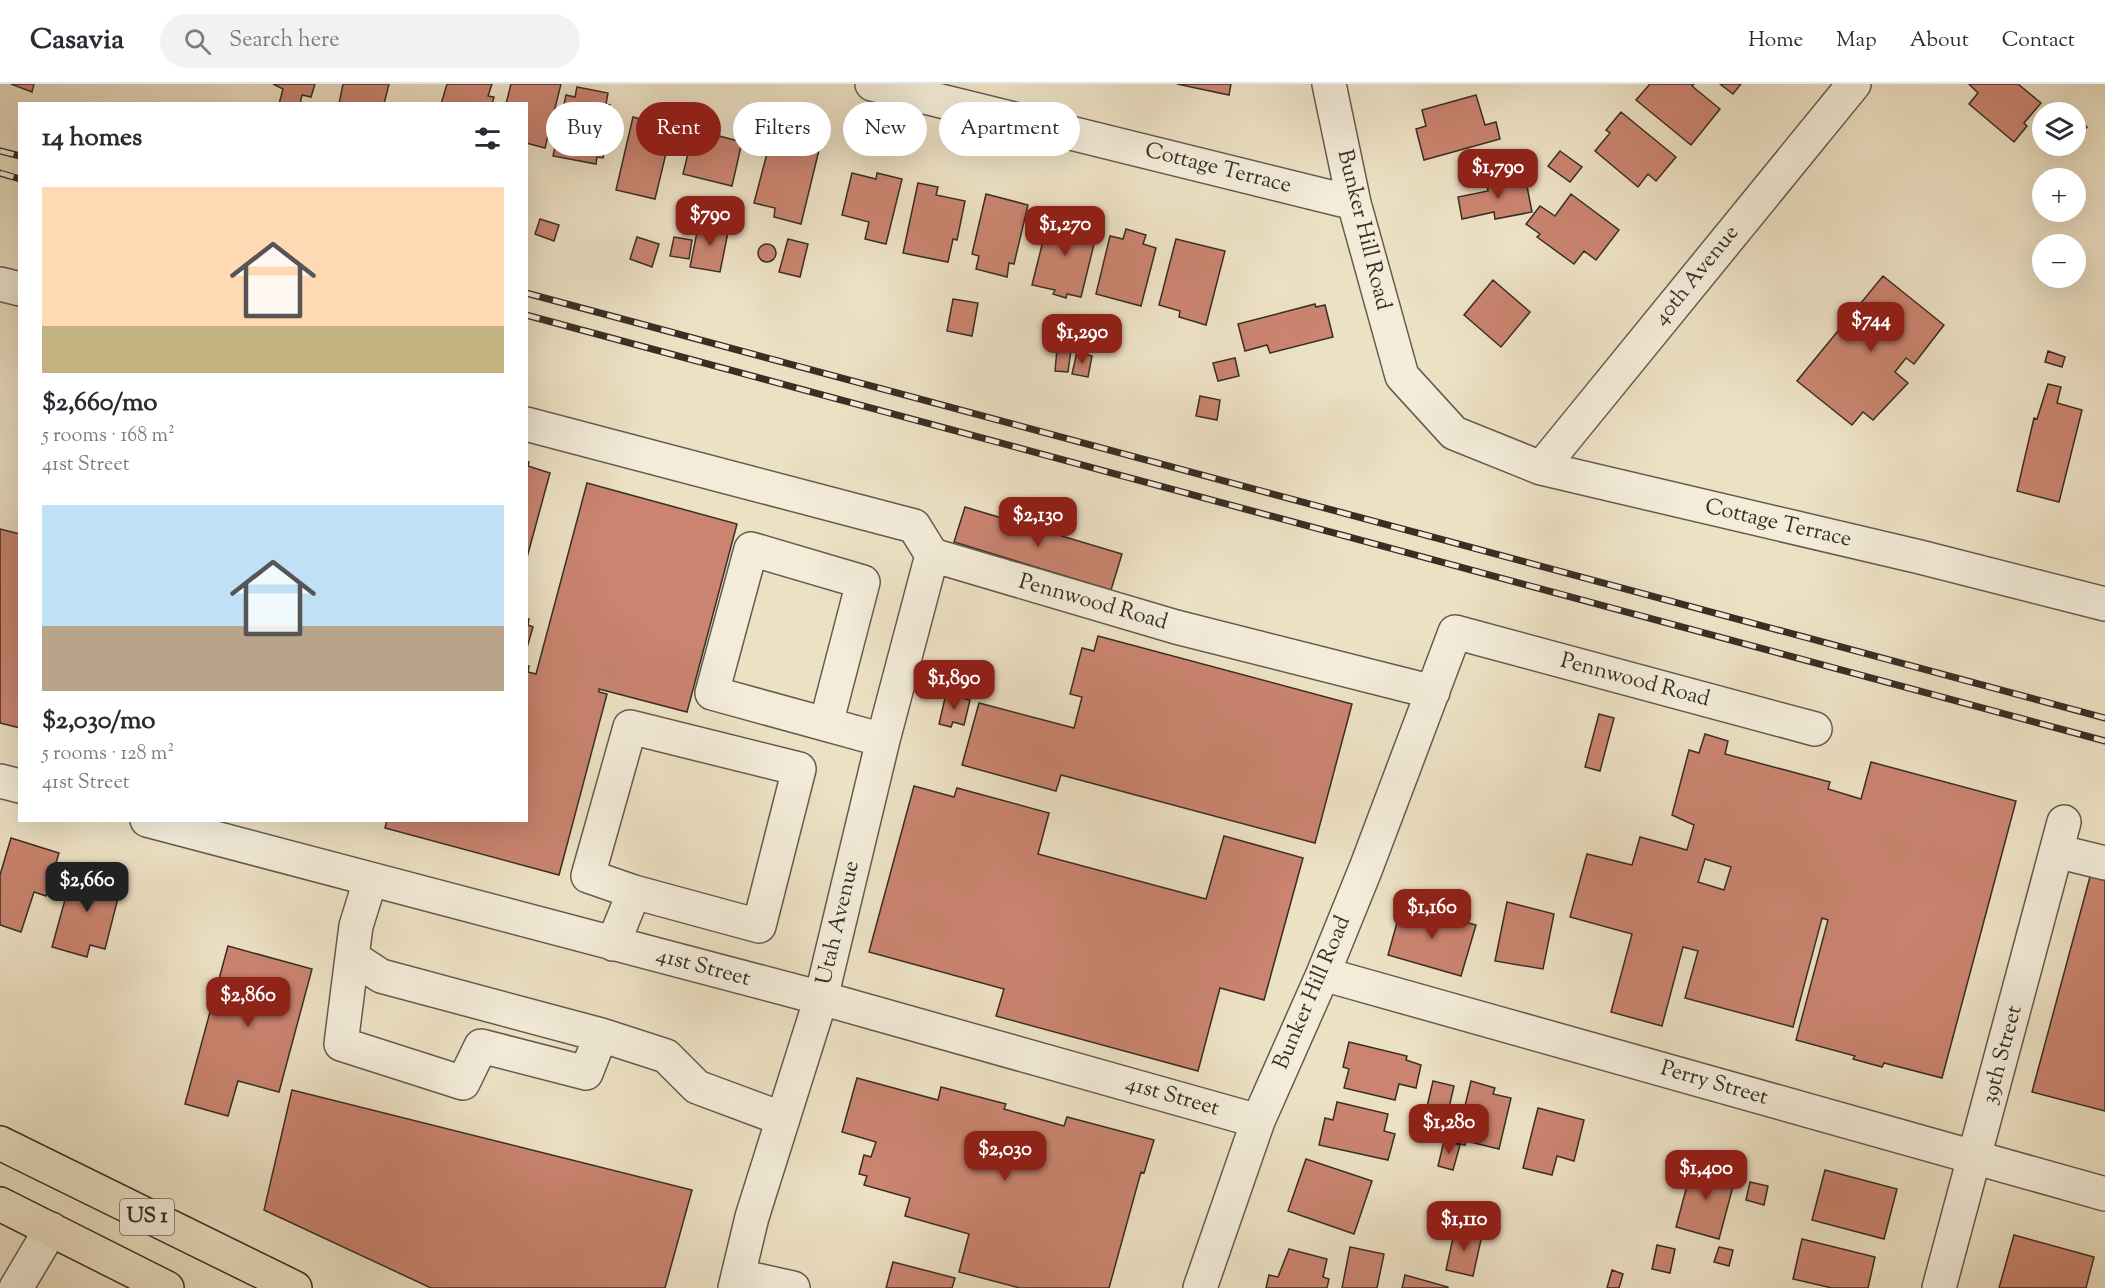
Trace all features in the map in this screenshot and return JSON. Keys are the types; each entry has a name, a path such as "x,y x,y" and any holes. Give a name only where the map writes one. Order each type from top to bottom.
{"main road":[{"name":"US 1","path":"0,1143 295,1288"},
{"name":"US 1","path":"0,1204 167,1288"}],"street":[{"name":"Bunker Hill Road","path":"1329,84 1354,203 1401,376 1454,433"},
{"name":"40th Avenue","path":"1541,468 1854,84"},
{"name":"Cottage Terrace","path":"887,86 1354,203"},
{"path":"0,284 18,288"},
{"path":"528,425 914,526 932,555"},
{"name":"Cottage Terrace","path":"1454,433 1541,468 1920,557 2105,604"},
{"path":"826,724 863,582 751,549 712,693 883,740"},
{"name":"Pennwood Road","path":"932,555 1176,627 1433,692"},
{"name":"Utah Avenue","path":"737,1282 752,1217 821,999 883,740 932,555"},
{"name":"Bunker Hill Road","path":"1200,1288 1258,1121 1323,975 1455,632"},
{"name":"Pennwood Road","path":"1455,632 1815,729"},
{"path":"630,727 799,770 759,926 634,892 588,876 630,727"},
{"path":"0,781 18,786"},
{"name":"41st Street","path":"154,822 821,999 1258,1121"},
{"name":"39th Street","path":"1939,1288 2060,837 2105,863"},
{"path":"370,881 356,926 341,1044 463,1083 481,1046 586,1073 601,1035"},
{"path":"613,944 634,892"},
{"path":"352,957 381,976 601,1035 666,1056 697,1087 783,1119"},
{"name":"Perry Street","path":"1323,975 2105,1194"},
{"path":"16,1288 51,1229"},
{"path":"737,1282 793,1288"}],"building":[{"path":"11,84 34,84 32,92"},
{"path":"273,84 315,84 311,97 302,95 300,102 280,102 283,89"},
{"path":"343,84 389,84 384,102 339,102"},
{"path":"447,84 492,84 488,96 494,97 493,102 442,102"},
{"path":"511,84 561,84 556,102 546,102 545,148 528,144 528,102 506,102"},
{"path":"1177,84 1231,84 1229,95"},
{"path":"1650,84 1694,84 1692,86 1720,109 1691,145 1636,100"},
{"path":"1720,84 1741,84 1733,94"},
{"path":"1969,84 2018,84 2040,102 2032,102 2032,114 2024,123 2027,126 2014,142 1969,104 1978,93"},
{"path":"577,87 608,93 606,102 565,102 566,95 575,97"},
{"path":"1476,95 1485,125 1496,122 1500,139 1424,160 1416,129 1426,126 1422,110"},
{"path":"1621,112 1676,157 1656,181 1648,174 1638,187 1595,151 1610,133 1606,130"},
{"path":"633,117 636,118 636,156 665,156 655,199 616,190"},
{"path":"721,136 733,140 733,156 739,156 732,186 683,174 687,156 721,156"},
{"path":"1560,151 1582,167 1570,182 1548,166"},
{"path":"553,156 603,156 603,158 597,157 596,164"},
{"path":"766,156 818,156 801,224 774,217 775,208 754,203"},
{"path":"852,173 876,179 877,173 902,179 886,244 865,239 869,222 842,215"},
{"path":"1525,176 1532,212 1495,219 1494,212 1462,219 1458,197 1488,191 1487,184"},
{"path":"918,183 938,187 936,195 965,201 957,240 953,239 948,262 903,253"},
{"path":"986,194 1028,205 1014,264 1009,263 1007,277 976,269 979,256 972,254"},
{"path":"1571,194 1619,230 1596,260 1584,251 1574,264 1537,237 1540,234 1526,224 1540,206 1555,216"},
{"path":"1065,214 1083,219 1082,228 1097,232 1081,297 1067,294 1066,298 1053,294 1055,290 1032,285 1048,221 1063,225"},
{"path":"540,219 559,225 554,241 535,234"},
{"path":"699,222 729,227 720,272 690,267"},
{"path":"1126,229 1146,235 1143,244 1156,248 1141,306 1096,294 1110,236 1123,239"},
{"path":"637,237 659,244 652,267 630,259"},
{"path":"674,237 692,240 689,259 670,256"},
{"path":"788,239 808,244 800,277 779,272"},
{"path":"1176,239 1225,251 1206,325 1179,317 1180,311 1159,305"},
{"path":"767,244 773,247 776,253 773,259 767,262 761,259 758,253 761,247"},
{"path":"1883,276 1944,325 1914,364 1906,358 1895,372 1908,383 1873,420 1863,412 1852,425 1797,381"},
{"path":"1493,280 1530,312 1501,347 1464,315"},
{"path":"953,299 978,303 972,336 947,331"},
{"path":"1315,304 1316,307 1325,305 1333,337 1270,353 1267,345 1245,351 1238,324"},
{"path":"1057,349 1071,350 1068,372 1055,371"},
{"path":"2048,351 2065,357 2062,367 2045,362"},
{"path":"1077,352 1092,356 1088,377 1072,374"},
{"path":"1235,358 1239,376 1218,381 1213,363"},
{"path":"2048,384 2061,387 2057,403 2082,410 2059,502 2017,491 2034,418 2037,419"},
{"path":"1200,396 1220,400 1217,420 1196,416"},
{"path":"528,466 550,473 528,554"},
{"path":"587,483 737,524 687,712 599,689 599,692 607,694 559,875 385,828 386,822 528,822 528,672 536,674"},
{"path":"965,507 1122,554 1111,590 954,542"},
{"path":"0,529 18,534 18,728 0,723"},
{"path":"528,625 533,627 528,644"},
{"path":"1098,636 1352,704 1315,843 1061,775 1056,791 962,765 979,703 1074,728 1082,697 1070,694 1082,648 1094,651"},
{"path":"946,694 970,700 964,725 953,722 951,727 939,724"},
{"path":"1599,714 1614,718 1600,771 1585,767"},
{"path":"1705,734 1728,741 1725,754 1830,782 1828,789 1861,799 1871,762 2016,801 1942,1078 1884,1063 1882,1067 1853,1059 1855,1056 1796,1040 1828,920 1822,918 1793,1027 1685,998 1698,951 1683,947 1662,1026 1611,1012 1632,934 1570,917 1587,854 1632,865 1640,837 1687,850 1694,825 1672,815 1689,750 1699,753","holes":["1705,859 1731,867 1724,890 1698,882"]},
{"path":"914,786 954,797 957,788 1049,813 1038,854 1206,899 1224,836 1303,858 1264,1000 1220,988 1198,1071 996,1016 1004,989 869,952"},
{"path":"11,838 59,853 46,896 34,892 21,932 0,925 0,875"},
{"path":"81,868 115,877 112,888 120,890 105,949 90,945 87,957 52,947 71,878 78,880"},
{"path":"2091,873 2105,877 2105,1111 2032,1092"},
{"path":"1507,902 1554,914 1543,969 1495,961"},
{"path":"1402,905 1476,925 1461,976 1388,955"},
{"path":"228,946 312,969 279,1092 238,1081 228,1116 185,1104"},
{"path":"1349,1042 1407,1056 1406,1060 1421,1065 1416,1088 1399,1084 1395,1100 1344,1088 1349,1069 1343,1067"},
{"path":"857,1078 938,1100 941,1087 1006,1104 1004,1109 1064,1126 1067,1117 1154,1140 1144,1173 1141,1172 1109,1288 1020,1288 959,1272 969,1234 905,1216 910,1198 864,1185 867,1176 859,1174 864,1155 871,1157 876,1142 842,1132"},
{"path":"1433,1081 1454,1086 1447,1116 1426,1111"},
{"path":"1471,1081 1495,1088 1493,1094 1511,1098 1499,1149 1466,1141 1465,1145 1456,1143"},
{"path":"292,1090 692,1190 665,1288 431,1288 264,1210"},
{"path":"1337,1102 1388,1114 1384,1131 1395,1134 1388,1160 1319,1145 1325,1118 1333,1120"},
{"path":"1538,1108 1584,1120 1574,1161 1557,1156 1552,1175 1523,1168"},
{"path":"1444,1141 1460,1145 1453,1170 1438,1166"},
{"path":"1306,1159 1372,1181 1354,1234 1288,1211"},
{"path":"1693,1163 1736,1175 1719,1239 1676,1227"},
{"path":"1825,1170 1897,1189 1884,1239 1812,1220"},
{"path":"1750,1182 1768,1186 1764,1205 1746,1200"},
{"path":"1455,1229 1482,1235 1473,1276 1446,1270"},
{"path":"2014,1235 2094,1257 2086,1288 1999,1288"},
{"path":"1802,1239 1875,1257 1868,1288 1832,1288 1793,1279"},
{"path":"1657,1245 1675,1249 1670,1273 1652,1269"},
{"path":"1350,1247 1384,1254 1377,1288 1342,1288"},
{"path":"1719,1247 1733,1250 1729,1266 1714,1262"},
{"path":"1289,1249 1327,1259 1323,1277 1329,1279 1327,1288 1266,1288 1269,1275 1278,1277"},
{"path":"893,1262 955,1278 952,1288 886,1288"},
{"path":"1612,1270 1623,1274 1619,1288 1607,1288"},
{"path":"1405,1275 1448,1287 1448,1288 1402,1288"}],"railway":[{"path":"0,151 18,156"},
{"path":"0,173 18,178"},
{"path":"528,294 2105,718"},
{"path":"528,316 2105,741"}]}
